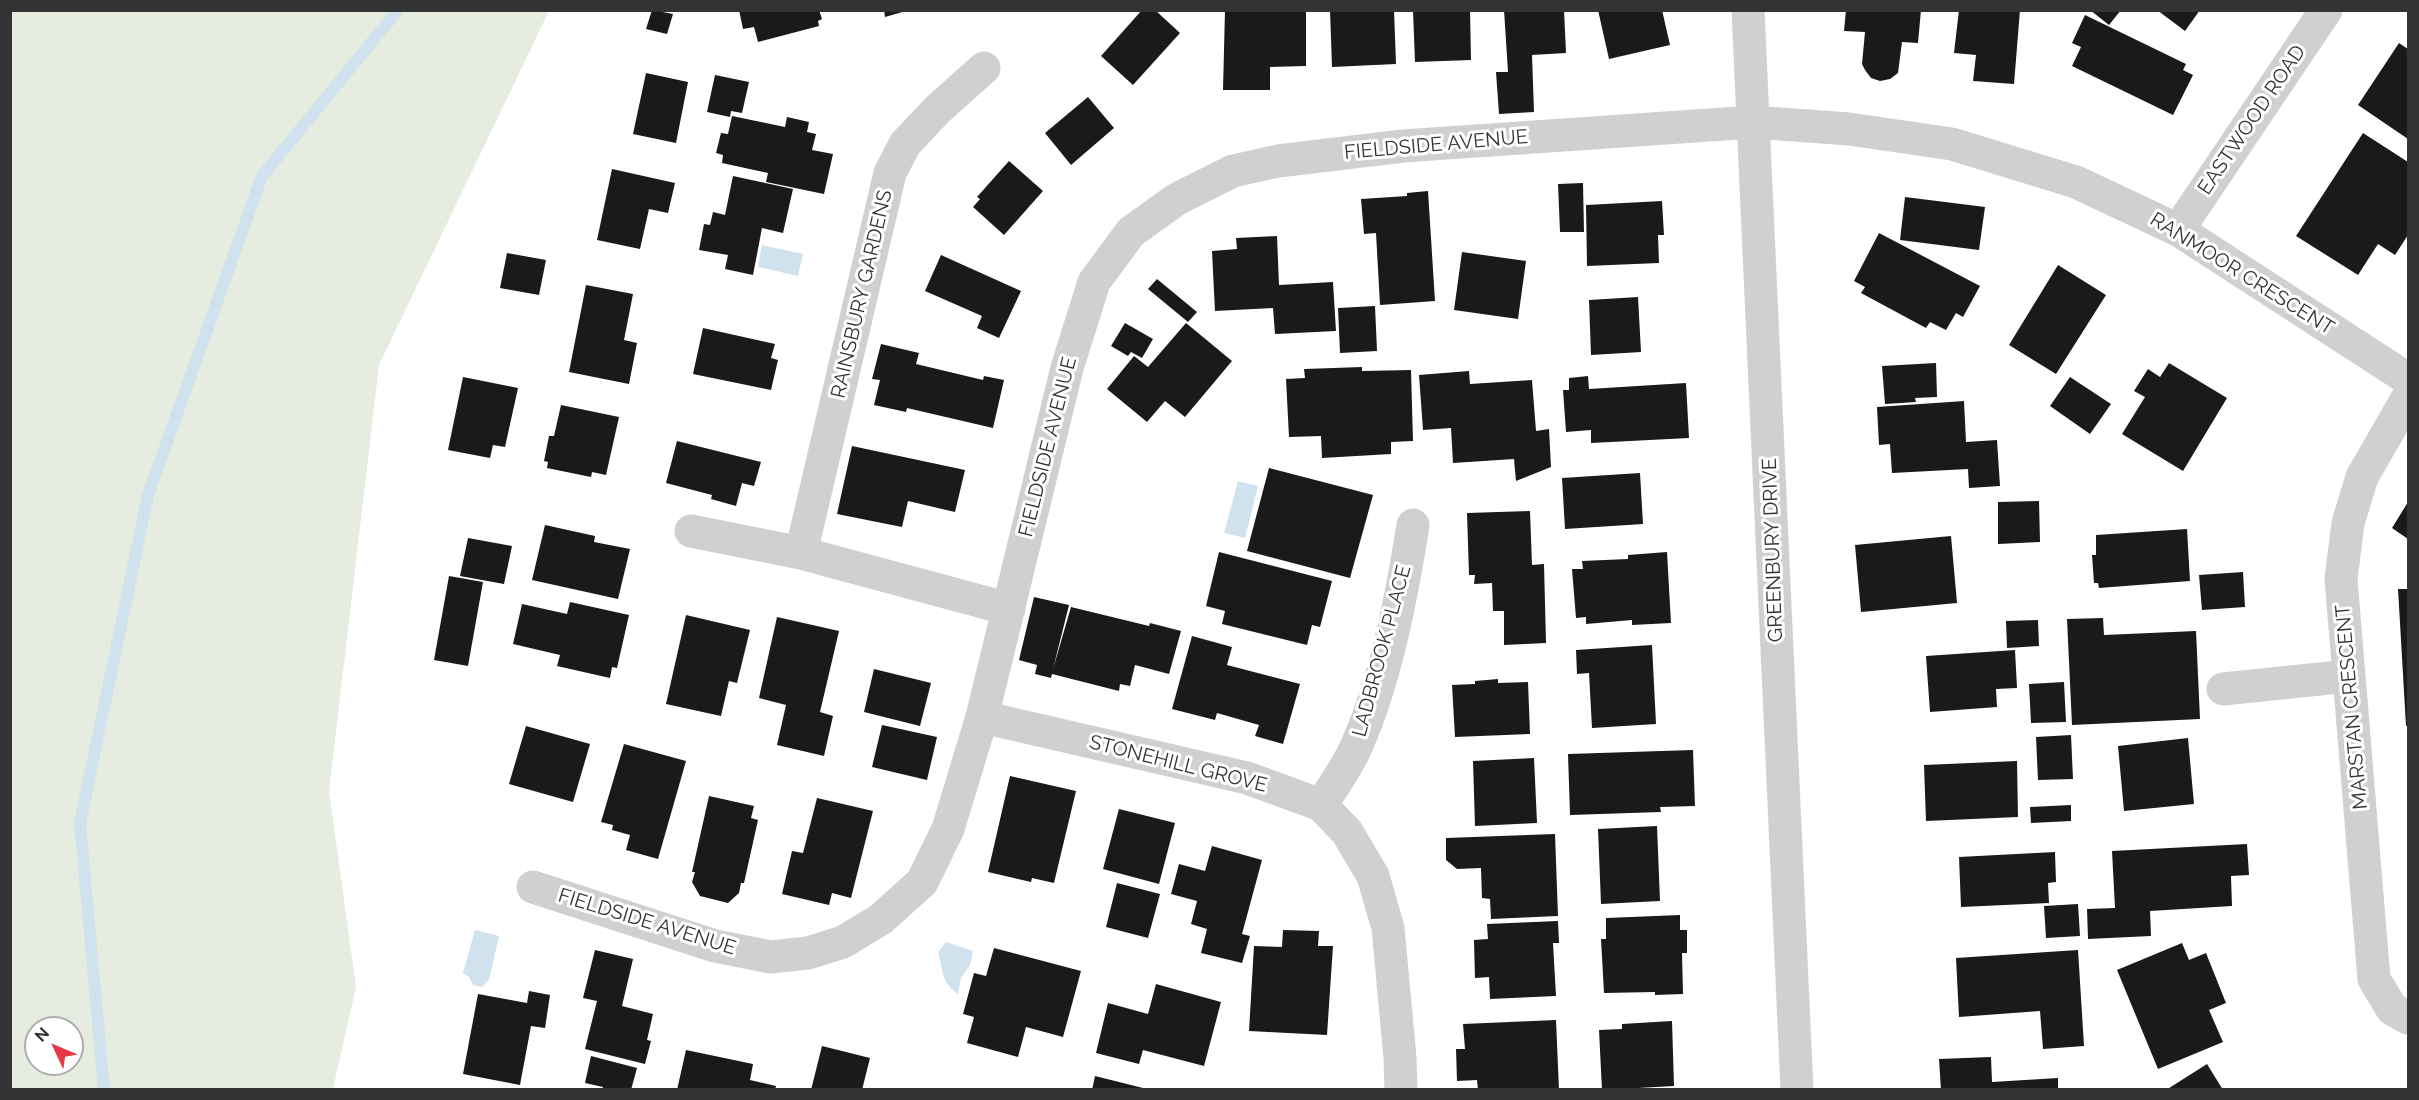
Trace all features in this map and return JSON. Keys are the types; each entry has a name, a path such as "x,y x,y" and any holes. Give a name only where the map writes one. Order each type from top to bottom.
{"street":[{"name":"GREENBURY DRIVE","path":"1748,10 1797,1089"},
{"name":"EASTWOOD ROAD","path":"2178,230 2326,10"},
{"name":"RAINSBURY GARDENS","path":"801,553 890,173 905,144 984,68"},
{"name":"RANMOOR CRESCENT","path":"1753,122 1849,129 1952,144 2076,182 2178,230 2409,379"},
{"name":"FIELDSIDE AVENUE","path":"533,887 715,946 771,957 808,953 843,942 880,919 922,882 948,830 982,717 1067,368 1094,282 1131,232 1177,199 1233,171 1278,162 1403,146 1753,122"},
{"name":"MARSTAN CRESCENT","path":"2409,397 2362,477 2348,523 2341,579 2374,979 2392,1009 2409,1018"},
{"name":"LADBROOK PLACE","path":"1321,805 1357,745 1369,711 1405,578 1413,525"},
{"path":"691,531 801,553 1009,609"},
{"path":"2223,689 2349,676"},
{"name":"STONEHILL GROVE","path":"982,717 1247,778 1321,805 1347,832 1373,876 1388,928 1401,1089"}],"shaded area":[{"path":"10,11 549,11 379,365 329,791 356,987 333,1089 11,1089"}],"water":[{"path":"762,245 803,254 798,276 758,267"},
{"path":"1238,481 1258,486 1245,538 1224,533"},
{"path":"475,930 499,936 489,980 482,987 473,985 469,977 463,973"},
{"path":"946,942 973,951 970,965 961,978 958,994 948,985 942,971 938,952"}],"building":[{"path":"652,10 673,14 667,34 646,29"},
{"path":"739,10 819,10 822,19 818,21 819,26 758,42 754,27 743,29"},
{"path":"884,10 906,10 906,11 885,17"},
{"path":"1142,10 1155,10 1180,33 1133,85 1101,56"},
{"path":"1225,10 1306,10 1306,66 1270,67 1270,90 1223,90"},
{"path":"1330,10 1394,10 1396,64 1332,67"},
{"path":"1413,10 1470,10 1471,60 1415,62"},
{"path":"1504,10 1564,10 1566,53 1532,55 1534,112 1499,114 1496,72 1508,72"},
{"path":"1598,10 1662,10 1670,45 1609,59"},
{"path":"1846,10 1921,10 1918,43 1902,42 1898,73 1890,79 1880,81 1871,78 1865,70 1862,64 1865,32 1844,31"},
{"path":"1959,10 2020,10 2014,84 1973,81 1976,55 1954,53"},
{"path":"2090,10 2121,10 2109,25"},
{"path":"2157,10 2200,10 2185,31"},
{"path":"2085,15 2186,64 2183,70 2193,75 2173,115 2072,66 2081,47 2072,43"},
{"path":"2399,43 2408,49 2408,139 2358,105"},
{"path":"646,73 688,82 676,143 633,134"},
{"path":"715,75 749,82 742,113 731,111 730,117 707,112"},
{"path":"1088,97 1114,128 1071,165 1045,133"},
{"path":"732,116 785,127 787,117 809,122 807,132 816,134 812,150 833,154 824,194 766,182 768,173 722,163 723,155 716,153 721,133 728,134"},
{"path":"2363,133 2408,162 2408,235 2395,255 2378,244 2358,275 2296,236"},
{"path":"1009,161 1043,191 1004,235 973,207 980,199 977,197"},
{"path":"612,169 675,183 668,213 649,209 640,249 597,240"},
{"path":"733,176 793,189 783,233 762,228 753,275 725,269 728,255 699,250 704,224 710,225 713,212 725,215"},
{"path":"1583,183 1584,232 1560,232 1558,184"},
{"path":"1428,191 1435,301 1380,305 1376,233 1364,234 1361,199 1407,196 1407,193"},
{"path":"1905,197 1985,207 1979,250 1900,240"},
{"path":"1662,201 1664,235 1658,235 1659,263 1587,266 1586,205"},
{"path":"1879,233 1980,286 1963,317 1956,313 1946,330 1930,322 1926,328 1861,293 1865,287 1854,281"},
{"path":"1277,236 1279,285 1333,282 1336,331 1275,334 1273,308 1215,311 1212,251 1237,249 1236,238"},
{"path":"1462,252 1526,261 1518,319 1454,310"},
{"path":"507,253 546,260 539,295 500,288"},
{"path":"941,255 1021,291 999,338 977,328 982,316 925,291"},
{"path":"2058,265 2106,295 2056,374 2009,345"},
{"path":"1157,279 1197,312 1188,322 1148,289"},
{"path":"586,285 633,294 624,340 637,343 629,384 569,372"},
{"path":"1638,297 1641,352 1591,355 1589,300"},
{"path":"1375,306 1377,351 1340,353 1338,308"},
{"path":"1125,323 1153,339 1142,358 1131,352 1128,356 1111,346"},
{"path":"1186,323 1232,361 1185,417 1165,401 1147,422 1107,389 1134,356 1148,367"},
{"path":"703,328 775,344 771,358 778,360 771,390 693,374"},
{"path":"881,344 919,353 916,364 983,380 984,376 1004,380 993,428 907,408 906,412 874,405 880,380 872,379"},
{"path":"1936,363 1937,397 1915,398 1916,402 1885,404 1882,366"},
{"path":"2169,363 2227,398 2183,471 2122,434 2145,397 2134,391 2148,369 2160,377"},
{"path":"1362,367 1362,371 1411,370 1413,441 1391,442 1391,454 1322,458 1321,436 1289,437 1286,379 1305,378 1304,369"},
{"path":"1469,371 1470,384 1532,380 1536,431 1549,429 1551,467 1516,481 1514,459 1453,463 1451,428 1423,430 1419,375"},
{"path":"1588,376 1589,389 1686,383 1689,438 1591,443 1591,430 1566,432 1563,390 1569,390 1569,378"},
{"path":"463,377 518,388 505,447 493,445 490,458 448,450"},
{"path":"2070,377 2111,404 2090,434 2050,406"},
{"path":"1964,401 1966,442 1997,440 2000,486 1969,488 1968,469 1892,473 1890,444 1879,445 1877,407"},
{"path":"561,405 619,417 606,475 592,472 591,477 547,468 548,462 544,461 549,436 554,436"},
{"path":"677,441 761,462 754,486 742,483 736,506 711,499 712,495 666,483"},
{"path":"852,446 965,470 955,512 908,501 902,527 837,514"},
{"path":"1269,468 1373,495 1350,578 1247,551"},
{"path":"1640,473 1643,524 1565,529 1562,478"},
{"path":"2039,501 2040,542 1998,544 1998,502"},
{"path":"2408,502 2408,539 2392,528"},
{"path":"1530,511 1532,565 1544,564 1546,643 1504,645 1504,611 1493,611 1492,583 1474,584 1475,575 1469,575 1467,513"},
{"path":"545,525 595,536 594,542 630,549 618,599 532,580"},
{"path":"2187,529 2190,581 2099,588 2098,583 2094,583 2092,555 2096,555 2096,535"},
{"path":"1951,536 1957,603 1861,612 1855,545"},
{"path":"468,538 512,546 504,584 460,576"},
{"path":"1219,552 1332,581 1320,627 1312,625 1307,645 1222,624 1225,611 1206,606"},
{"path":"1667,552 1671,623 1632,625 1632,620 1586,624 1586,617 1576,618 1572,569 1583,569 1582,561 1628,559 1628,555"},
{"path":"2243,572 2245,607 2202,610 2199,575"},
{"path":"449,576 483,582 468,666 434,660"},
{"path":"2398,589 2408,589 2408,726 2406,726"},
{"path":"1034,597 1069,605 1053,669 1071,607 1149,626 1150,623 1181,631 1169,674 1135,665 1130,686 1120,684 1119,691 1052,674 1051,678 1035,674 1037,665 1019,660"},
{"path":"570,602 629,615 617,668 612,667 610,678 557,666 560,655 513,644 522,604 567,614"},
{"path":"686,615 750,630 737,683 729,681 721,716 666,704"},
{"path":"777,617 839,631 820,712 833,716 824,756 777,745 786,705 759,698"},
{"path":"2103,618 2104,635 2196,631 2200,719 2072,725 2067,619"},
{"path":"2038,620 2039,646 2007,648 2006,621"},
{"path":"1192,636 1232,647 1227,665 1300,684 1283,744 1255,736 1259,725 1217,713 1215,720 1172,709"},
{"path":"1652,645 1656,724 1592,728 1589,673 1577,674 1576,650"},
{"path":"2015,650 2017,688 1996,689 1997,707 1930,712 1926,656"},
{"path":"874,669 931,683 920,726 864,712"},
{"path":"1498,679 1498,683 1528,682 1530,734 1455,737 1452,685 1475,684 1475,681"},
{"path":"2064,682 2066,722 2031,723 2029,684"},
{"path":"882,725 937,737 927,780 872,767"},
{"path":"526,726 590,744 573,802 509,784"},
{"path":"2071,735 2073,779 2038,780 2036,737"},
{"path":"2188,738 2194,804 2124,811 2118,746"},
{"path":"624,744 686,761 658,859 626,850 630,835 612,830 613,825 601,822"},
{"path":"1693,750 1695,806 1660,807 1661,812 1570,815 1568,754"},
{"path":"1534,758 1537,823 1475,826 1473,761"},
{"path":"2017,761 2018,817 1926,821 1924,765"},
{"path":"1010,776 1076,791 1054,883 1032,878 1031,882 988,872"},
{"path":"709,796 754,806 751,818 758,820 744,883 741,883 739,893 728,903 700,896 692,882 695,872 692,872"},
{"path":"817,798 873,811 851,898 832,893 829,905 782,894 792,851 803,853"},
{"path":"2071,805 2071,821 2031,823 2030,807"},
{"path":"1119,809 1175,823 1159,884 1103,869"},
{"path":"1657,826 1660,901 1601,904 1598,829"},
{"path":"1555,834 1558,916 1491,919 1490,899 1482,898 1481,868 1457,869 1446,860 1446,838"},
{"path":"2247,844 2249,875 2231,876 2232,906 2150,911 2151,936 2088,939 2087,909 2115,908 2112,851"},
{"path":"1212,846 1262,860 1242,934 1250,936 1242,963 1201,953 1207,929 1191,924 1197,901 1171,894 1179,864 1205,871"},
{"path":"2055,852 2056,882 2048,883 2049,903 1961,907 1959,857"},
{"path":"1117,883 1160,894 1148,938 1106,927"},
{"path":"2078,904 2080,936 2046,938 2044,906"},
{"path":"1680,915 1680,930 1687,930 1687,953 1682,953 1683,994 1604,993 1601,939 1606,939 1606,918"},
{"path":"1558,921 1559,943 1553,943 1556,996 1490,999 1489,977 1475,978 1474,940 1488,939 1487,924"},
{"path":"1283,930 1319,931 1318,946 1333,946 1327,1035 1249,1031 1254,946 1282,947"},
{"path":"2182,943 2189,960 2206,953 2226,1003 2209,1010 2223,1042 2158,1069 2117,970"},
{"path":"994,948 1081,971 1063,1037 1026,1027 1018,1057 967,1043 974,1017 963,1014 974,973 986,976"},
{"path":"595,950 633,959 622,1006 653,1014 647,1040 651,1041 645,1064 585,1049 597,1001 583,998"},
{"path":"2078,950 2084,1046 2043,1049 2040,1011 1959,1017 1956,958"},
{"path":"1156,984 1221,1002 1204,1066 1143,1050 1139,1064 1096,1053 1108,1003 1148,1014"},
{"path":"529,991 550,995 545,1028 531,1026 520,1085 463,1074 478,994 527,1003"},
{"path":"1556,1020 1559,1090 1478,1090 1477,1080 1457,1081 1456,1049 1465,1049 1463,1024"},
{"path":"1672,1021 1674,1086 1602,1090 1599,1030 1622,1029 1622,1024"},
{"path":"822,1046 870,1058 862,1090 811,1090"},
{"path":"686,1050 753,1064 750,1080 776,1086 775,1090 677,1090"},
{"path":"591,1056 637,1068 631,1090 602,1090 603,1087 585,1083"},
{"path":"1991,1057 1992,1082 2058,1078 2058,1090 1941,1090 1939,1059"},
{"path":"2207,1064 2223,1090 2166,1090"},
{"path":"1095,1076 1147,1089 1147,1090 1092,1090"}],"waterway":[{"path":"104,1090 80,823 148,495 262,176 398,10"}]}
